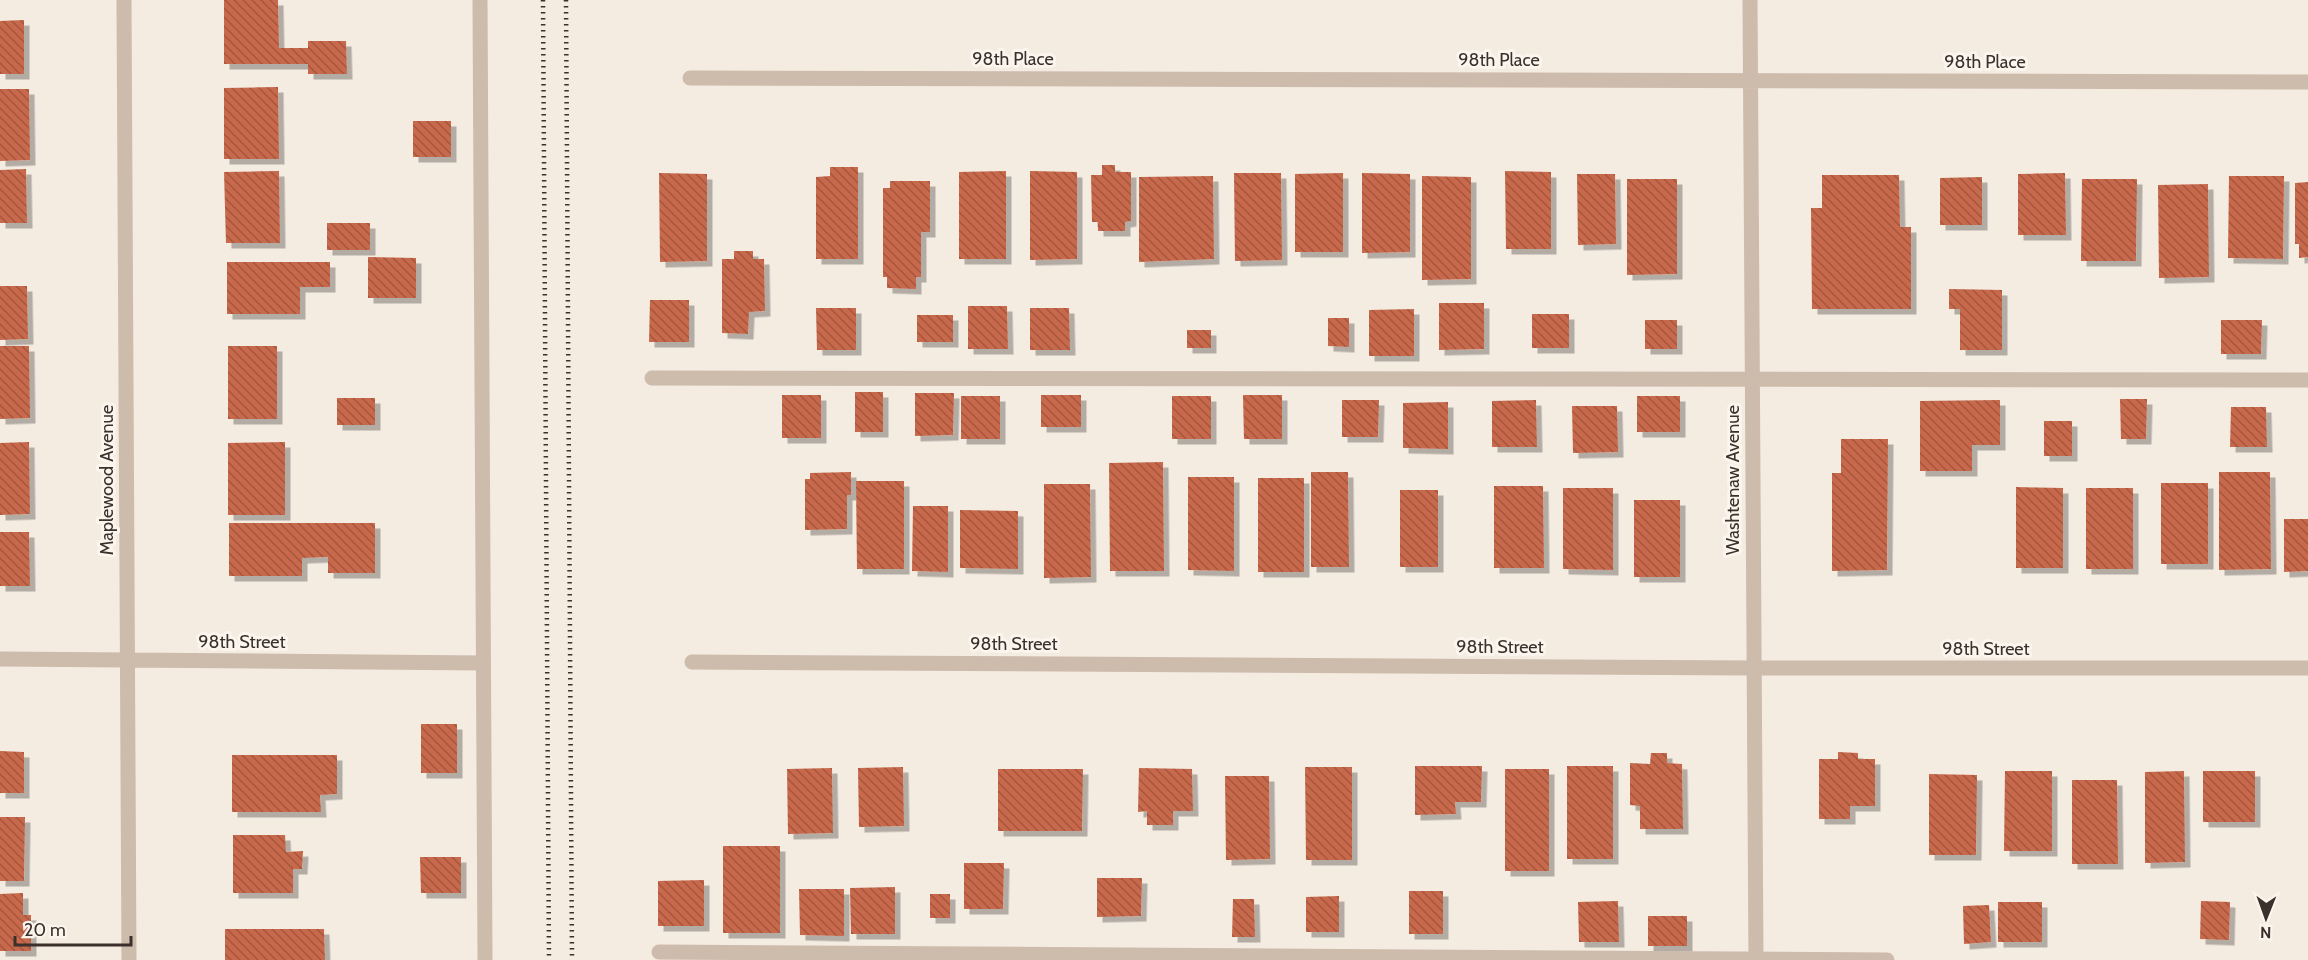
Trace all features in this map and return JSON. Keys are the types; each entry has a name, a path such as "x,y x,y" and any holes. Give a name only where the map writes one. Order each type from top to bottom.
{"street":[{"name":"Maplewood Avenue","path":"124,0 129,960"},
{"path":"480,0 485,960"},
{"name":"Washtenaw Avenue","path":"1750,0 1756,960"},
{"name":"98th Place","path":"690,78 2308,82"},
{"path":"652,378 2308,380"},
{"name":"98th Street","path":"0,659 483,663"},
{"name":"98th Street","path":"692,662 1754,668 2308,668"},
{"path":"659,952 1887,960"}],"building":[{"path":"224,0 278,0 279,48 308,48 308,41 346,41 347,74 308,74 308,64 224,64"},
{"path":"24,20 24,74 0,74 0,21"},
{"path":"278,87 279,159 224,159 224,88"},
{"path":"0,89 29,89 30,160 0,161"},
{"path":"413,121 451,121 451,157 413,157"},
{"path":"1102,165 1115,165 1115,172 1131,172 1131,221 1125,222 1125,231 1098,231 1098,222 1092,222 1091,175 1102,175"},
{"path":"830,167 858,167 858,259 816,259 816,177 830,176"},
{"path":"26,169 27,223 0,223 0,170"},
{"path":"279,171 280,243 226,243 224,172"},
{"path":"1006,171 1006,259 959,259 959,172"},
{"path":"1030,171 1077,172 1077,259 1030,260"},
{"path":"1505,171 1551,172 1551,249 1506,249"},
{"path":"659,173 707,174 707,261 660,262"},
{"path":"1234,173 1281,173 1282,260 1235,261"},
{"path":"1343,173 1343,252 1295,252 1295,174"},
{"path":"1362,173 1410,174 1410,252 1362,253"},
{"path":"2065,173 2066,235 2018,235 2018,174"},
{"path":"1577,174 1615,174 1616,244 1578,245"},
{"path":"1822,175 1899,175 1900,227 1911,227 1911,309 1812,309 1811,208 1822,208"},
{"path":"1213,176 1214,259 1139,262 1139,177"},
{"path":"1422,176 1471,177 1471,279 1422,280"},
{"path":"2229,176 2284,176 2283,259 2228,258"},
{"path":"1982,177 1982,225 1940,225 1940,178"},
{"path":"1627,179 1677,179 1677,274 1627,275"},
{"path":"2082,179 2137,179 2136,261 2081,261"},
{"path":"890,181 930,181 930,232 921,232 921,277 916,277 916,289 887,288 887,277 883,277 883,188 890,188"},
{"path":"2308,182 2308,257 2299,258 2299,244 2295,244 2295,183"},
{"path":"2208,184 2209,277 2159,278 2158,185"},
{"path":"327,223 370,223 370,250 327,250"},
{"path":"734,251 753,251 753,259 764,259 765,311 749,312 748,334 722,333 722,259 734,259"},
{"path":"368,257 416,258 416,298 368,298"},
{"path":"227,262 330,262 330,287 300,287 300,314 227,314"},
{"path":"0,286 27,286 28,339 0,340"},
{"path":"1949,289 2002,290 2002,350 1960,350 1960,309 1949,309"},
{"path":"650,300 689,300 689,342 649,342"},
{"path":"1439,303 1484,303 1484,349 1439,350"},
{"path":"968,306 1007,306 1008,349 968,349"},
{"path":"816,308 856,308 856,350 817,350"},
{"path":"1030,308 1069,308 1070,350 1030,350"},
{"path":"1414,309 1414,356 1369,356 1369,310"},
{"path":"1532,314 1569,314 1569,348 1532,348"},
{"path":"917,315 953,315 953,342 917,342"},
{"path":"1328,318 1349,318 1349,347 1328,346"},
{"path":"1645,320 1677,320 1677,349 1645,349"},
{"path":"2221,320 2262,320 2261,354 2221,354"},
{"path":"1187,330 1211,330 1211,348 1187,348"},
{"path":"0,346 29,346 30,418 0,419"},
{"path":"228,346 277,346 277,419 228,419"},
{"path":"855,392 883,392 883,432 855,432"},
{"path":"915,393 954,393 953,435 915,436"},
{"path":"782,395 821,395 821,438 782,438"},
{"path":"1041,395 1081,395 1081,427 1041,427"},
{"path":"1243,395 1282,395 1282,439 1244,439"},
{"path":"961,396 1000,396 1000,439 961,439"},
{"path":"1172,396 1211,396 1211,439 1172,439"},
{"path":"1637,396 1680,396 1680,432 1637,432"},
{"path":"337,398 375,398 375,425 337,425"},
{"path":"2120,399 2147,399 2146,439 2121,439"},
{"path":"1342,400 1379,400 1378,437 1342,437"},
{"path":"1536,400 1537,447 1492,447 1492,401"},
{"path":"2000,400 2000,445 1972,445 1972,471 1920,471 1920,401"},
{"path":"1448,402 1448,449 1403,448 1403,403"},
{"path":"1572,406 1617,406 1618,452 1573,453"},
{"path":"2231,407 2266,407 2267,447 2230,447"},
{"path":"2044,421 2072,421 2072,456 2044,456"},
{"path":"1841,439 1888,439 1887,570 1832,571 1832,473 1841,473"},
{"path":"29,442 30,514 0,515 0,443"},
{"path":"285,442 285,515 228,515 228,443"},
{"path":"1163,462 1164,571 1110,571 1109,463"},
{"path":"851,472 851,495 847,495 847,529 805,530 805,479 810,479 810,473"},
{"path":"1311,472 1348,472 1349,567 1311,567"},
{"path":"2219,472 2270,472 2271,569 2219,570"},
{"path":"1188,477 1234,477 1234,571 1188,570"},
{"path":"1258,478 1304,478 1304,572 1258,572"},
{"path":"856,481 904,481 904,569 857,569"},
{"path":"2161,483 2208,483 2208,564 2161,564"},
{"path":"1044,484 1090,484 1091,577 1044,578"},
{"path":"1494,486 1543,486 1544,568 1494,568"},
{"path":"2016,487 2063,488 2063,568 2016,568"},
{"path":"1563,488 1613,488 1613,570 1563,569"},
{"path":"2086,488 2133,488 2133,569 2086,569"},
{"path":"1400,490 1438,490 1438,567 1400,567"},
{"path":"1634,500 1680,500 1680,577 1634,577"},
{"path":"913,506 948,506 948,572 912,571"},
{"path":"960,510 1018,511 1018,569 960,568"},
{"path":"2284,519 2308,519 2308,571 2284,572"},
{"path":"229,523 375,523 375,573 328,573 328,557 302,558 302,576 229,576"},
{"path":"0,532 29,532 30,586 0,586"},
{"path":"421,724 457,724 457,773 421,773"},
{"path":"0,751 24,752 24,793 0,793"},
{"path":"1838,752 1858,753 1858,759 1875,759 1875,806 1850,806 1850,819 1819,819 1819,759 1838,759"},
{"path":"1651,753 1667,753 1667,763 1682,764 1683,829 1640,829 1640,806 1630,805 1630,763 1650,764"},
{"path":"232,755 337,755 337,794 320,795 321,812 232,812"},
{"path":"1415,766 1482,766 1481,802 1455,802 1456,814 1415,815"},
{"path":"1567,766 1613,766 1613,859 1567,859"},
{"path":"903,767 904,826 859,827 858,768"},
{"path":"1305,767 1352,767 1352,860 1306,860"},
{"path":"832,768 833,833 788,834 787,769"},
{"path":"1139,768 1192,769 1193,811 1173,811 1173,825 1147,825 1147,811 1138,812"},
{"path":"998,769 1083,769 1082,831 998,831"},
{"path":"1505,769 1549,769 1549,871 1505,871"},
{"path":"2005,771 2052,771 2052,851 2004,851"},
{"path":"2184,771 2185,862 2145,863 2145,772"},
{"path":"2203,771 2255,771 2255,822 2203,822"},
{"path":"1929,774 1977,775 1976,855 1929,855"},
{"path":"1225,776 1269,776 1270,859 1226,860"},
{"path":"2072,780 2117,780 2118,864 2072,864"},
{"path":"0,817 25,817 24,881 0,881"},
{"path":"233,835 285,835 286,852 303,851 302,869 293,869 293,893 233,893"},
{"path":"723,846 780,846 780,933 723,933"},
{"path":"420,857 461,857 461,893 421,893"},
{"path":"964,863 1004,863 1003,909 964,909"},
{"path":"1097,878 1142,878 1141,916 1097,917"},
{"path":"704,880 704,926 658,926 658,881"},
{"path":"895,887 895,934 851,934 850,888"},
{"path":"799,889 844,889 844,936 800,935"},
{"path":"1409,891 1443,891 1443,934 1409,934"},
{"path":"23,893 23,915 31,915 31,951 0,951 0,894"},
{"path":"930,894 950,894 950,918 930,918"},
{"path":"1339,896 1339,932 1306,932 1306,897"},
{"path":"1233,899 1254,899 1255,937 1232,937"},
{"path":"1618,901 1619,942 1579,942 1578,902"},
{"path":"2201,901 2230,902 2229,940 2200,939"},
{"path":"1998,902 2042,902 2042,942 1998,942"},
{"path":"1989,905 1991,942 1964,944 1963,906"},
{"path":"1648,916 1687,916 1687,946 1648,946"},
{"path":"225,929 324,929 325,960 225,960"}],"railway":[{"path":"543,0 549,960"},
{"path":"566,0 572,960"}]}
